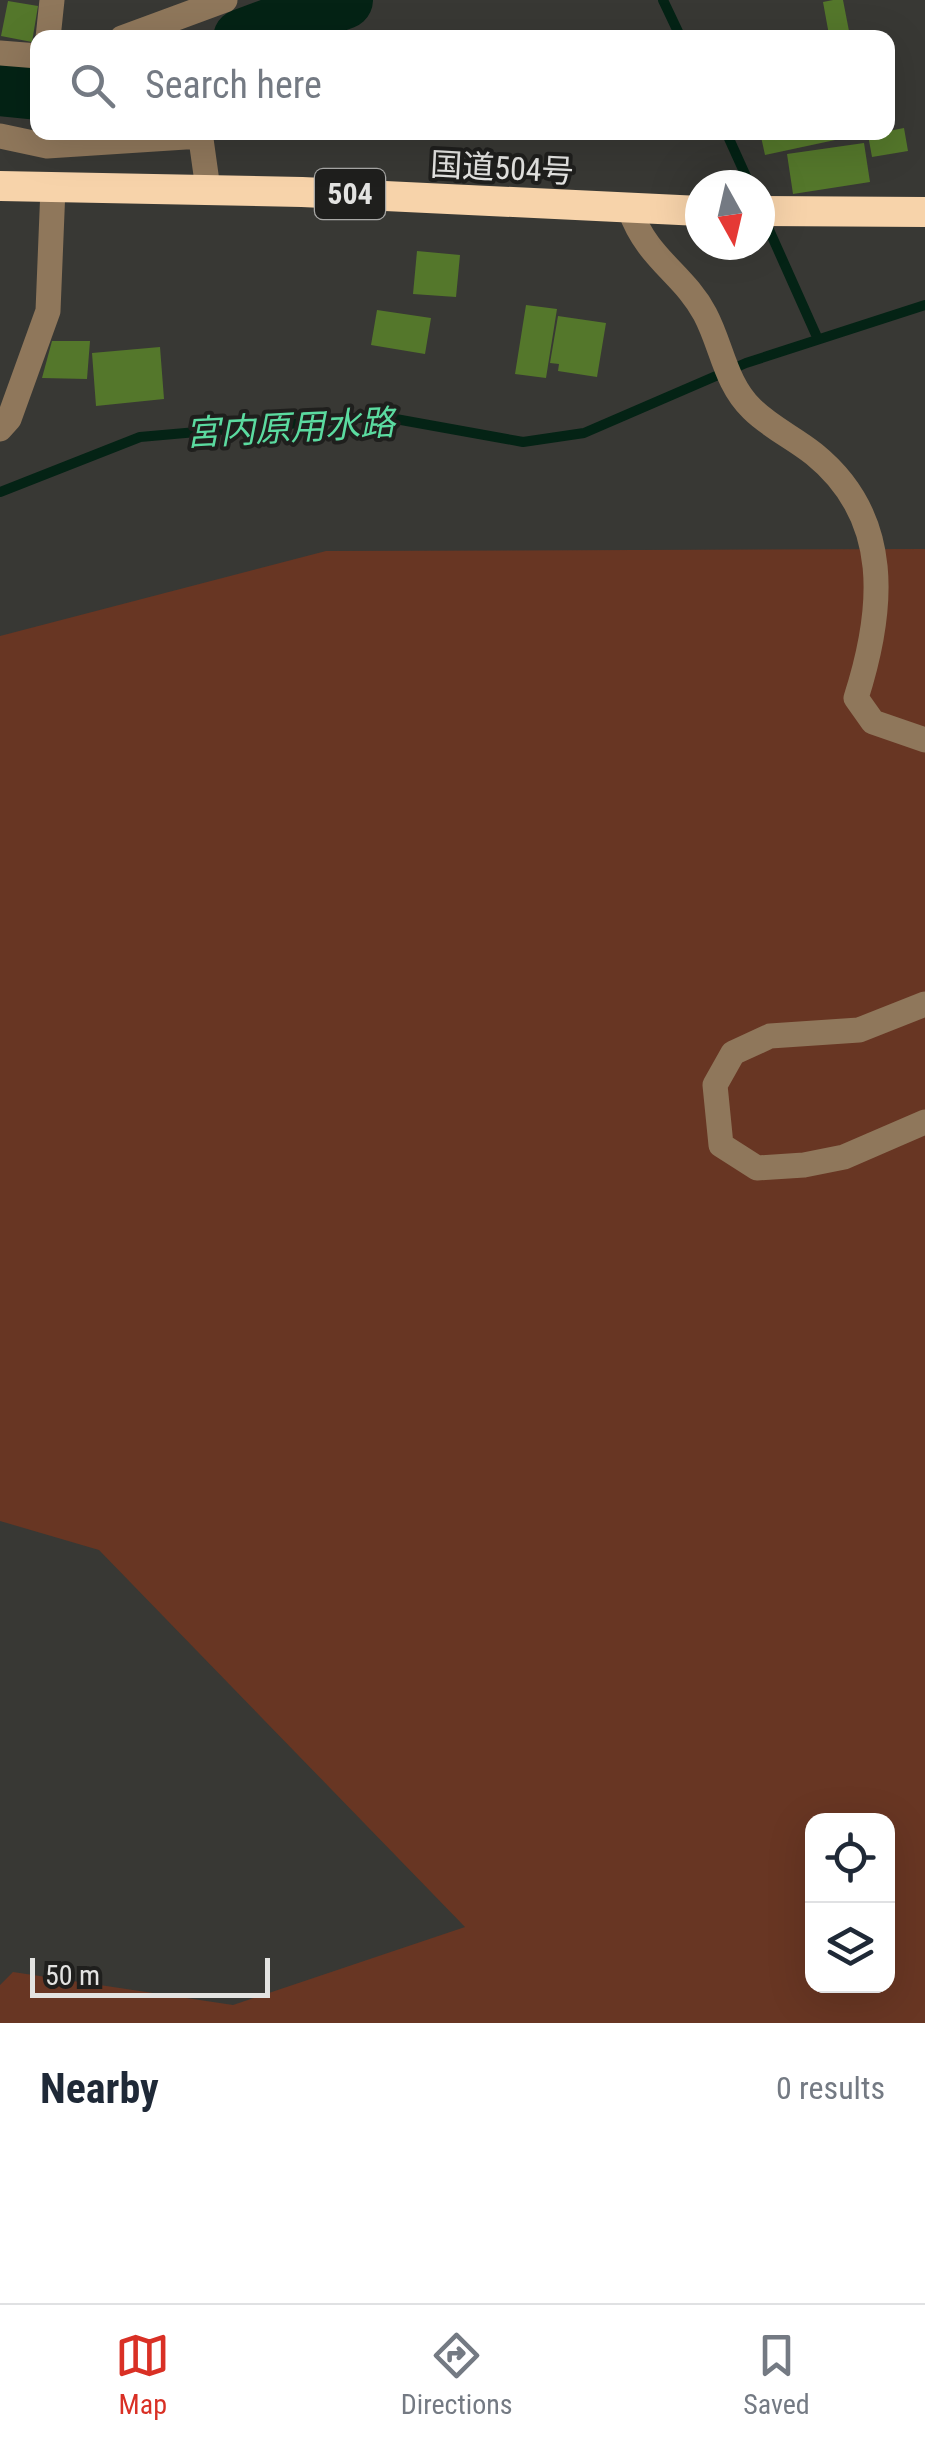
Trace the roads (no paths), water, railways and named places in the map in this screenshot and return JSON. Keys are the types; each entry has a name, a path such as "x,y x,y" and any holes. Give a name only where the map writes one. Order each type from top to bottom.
{"highway":[{"name":"国道504号","path":"0,186 208,189 685,211"},
{"path":"775,212 925,212"}],"street":[{"path":"49,30 52,0"},
{"path":"183,30 224,0"},
{"path":"0,53 30,55"},
{"path":"0,136 47,146 124,140"},
{"path":"202,140 208,189"},
{"path":"0,429 9,418 48,311 52,188"},
{"path":"630,210 640,238 704,311 732,383 751,409 815,455 863,507 877,585 874,641 856,698 872,722 925,740"},
{"path":"925,1004 859,1030 770,1036 732,1053 715,1085 721,1146 757,1168 844,1156 925,1122"}],"waterway":[{"path":"263,30 344,0"},
{"path":"663,0 677,30"},
{"path":"0,87 30,90"},
{"path":"730,140 743,170"},
{"path":"775,243 817,337"},
{"name":"宮内原用水路","path":"0,492 140,437 379,416 523,442 584,433 746,363 925,305"}]}
